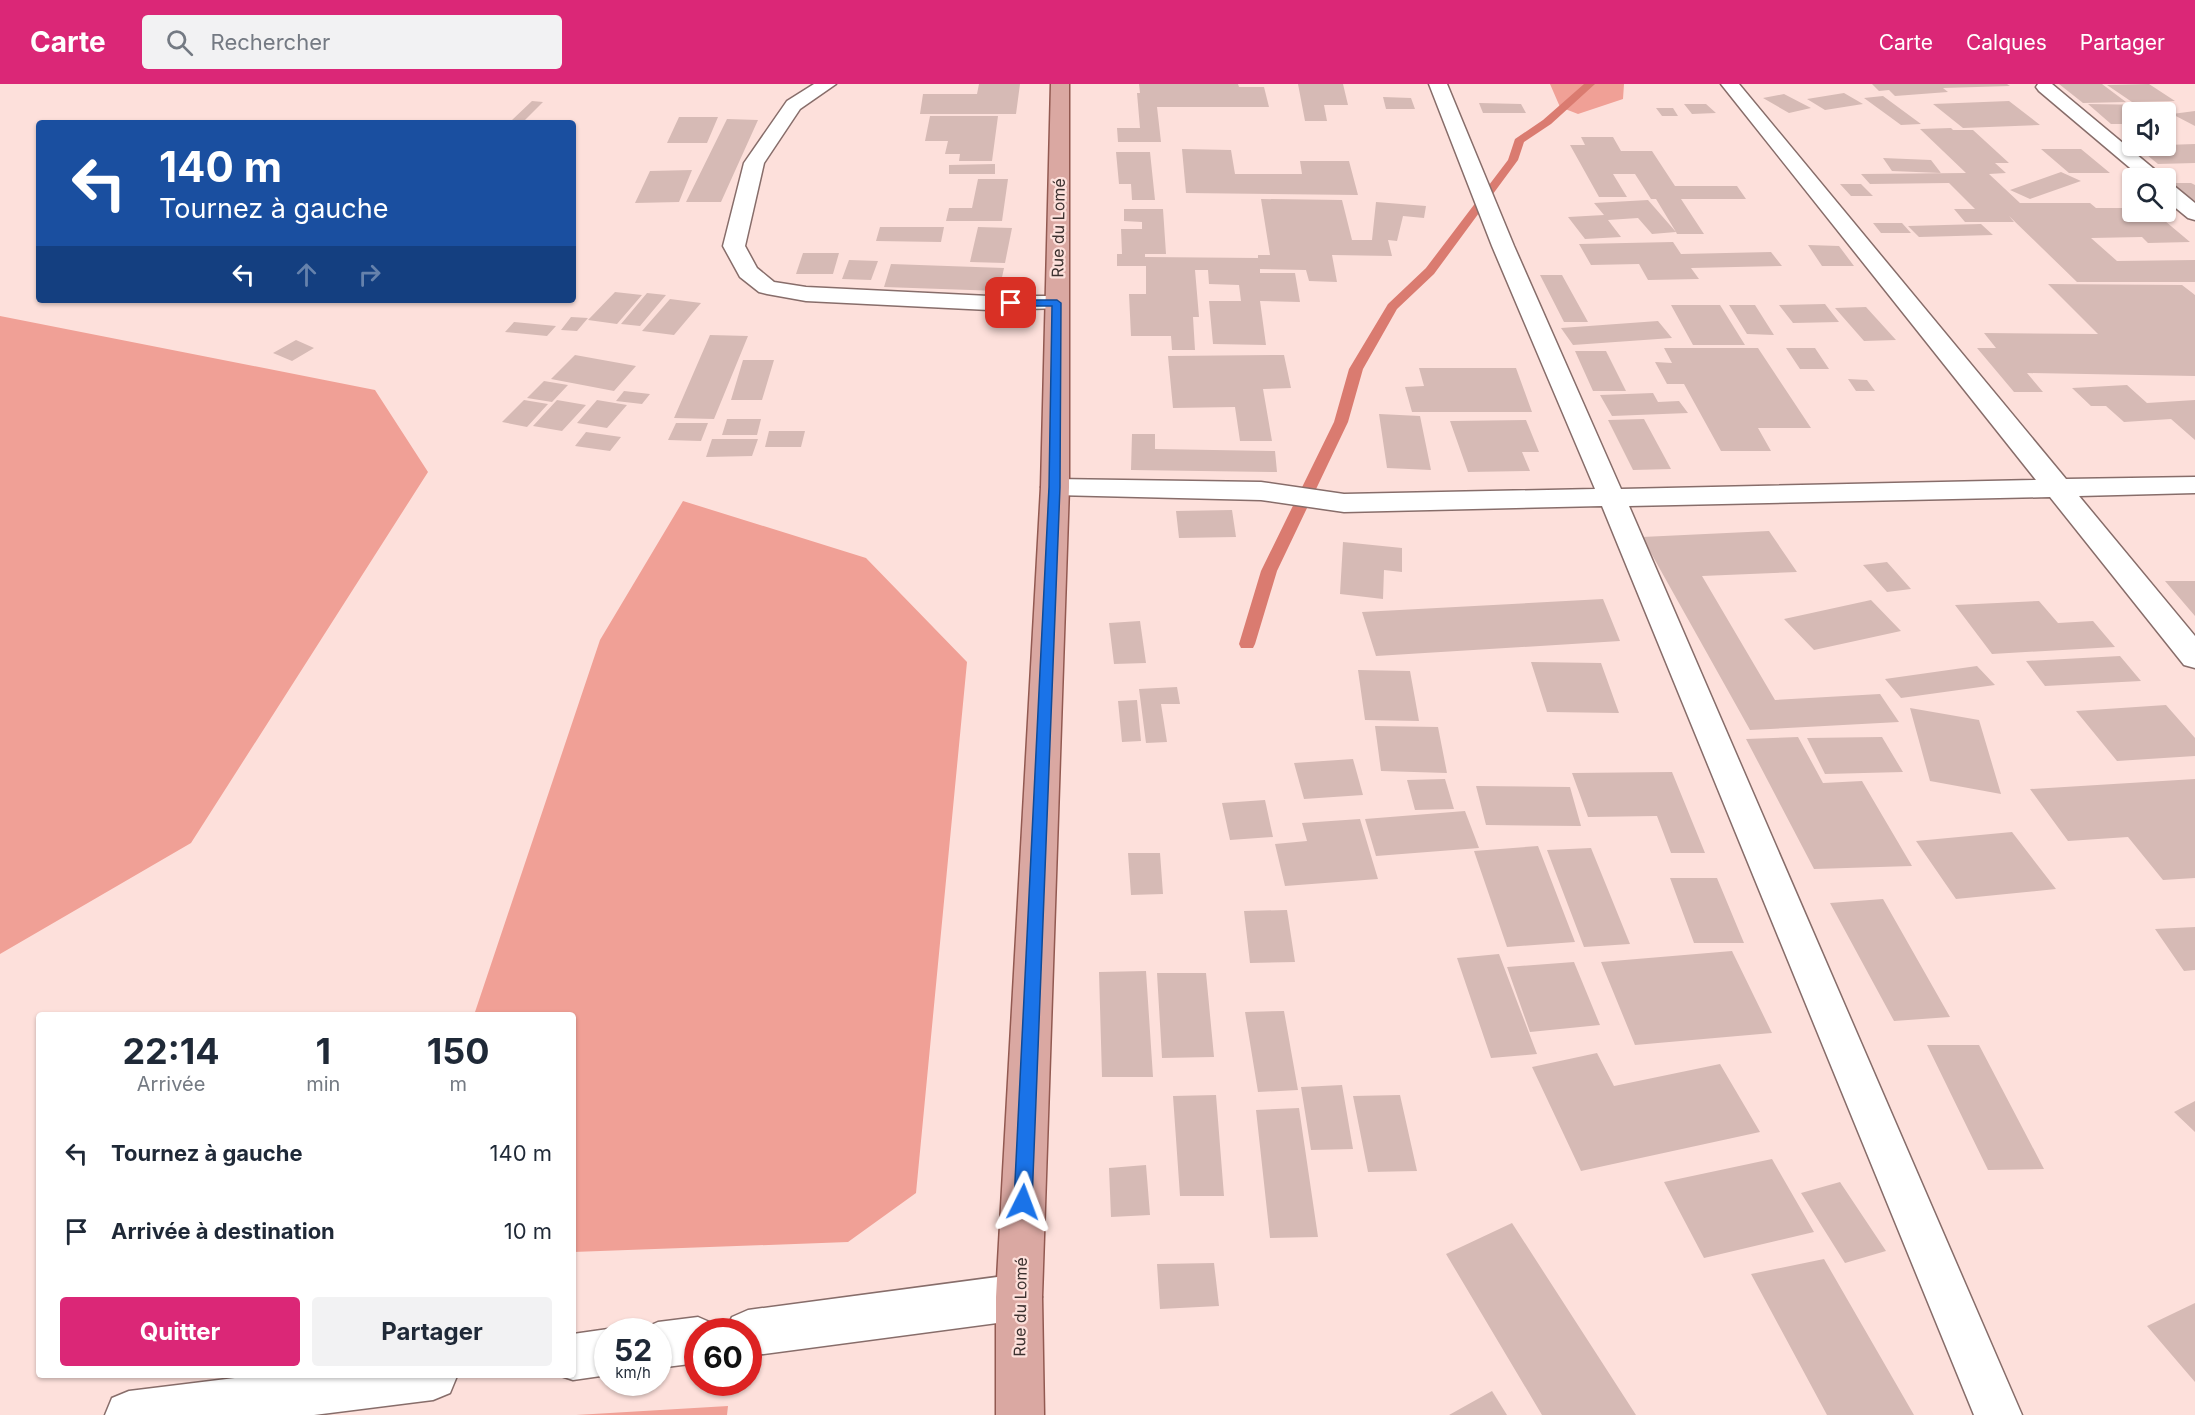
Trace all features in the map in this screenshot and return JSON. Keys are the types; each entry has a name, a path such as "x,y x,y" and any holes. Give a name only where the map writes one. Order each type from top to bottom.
{"main road":[{"name":"Rue du Lomé","path":"1020,1415 1019,1297 1055,487 1060,84"}],"street":[{"path":"827,84 793,105 754,163 734,246 748,272 767,287 806,294 989,303 1057,303"},
{"path":"1438,84 1503,246 1612,498 1998,1415"},
{"path":"1730,84 2195,657"},
{"path":"2045,87 2141,168"},
{"path":"2176,198 2195,214"},
{"path":"1055,487 1261,491 1344,503 2195,485"},
{"path":"762,1331 1019,1297"},
{"path":"576,1357 594,1354"},
{"path":"129,1415 418,1378"}],"shaded area":[{"path":"1550,84 1624,84 1623,99 1578,114 1560,107"},
{"path":"0,316 375,390 428,472 191,843 0,954"},
{"path":"683,501 866,558 967,662 916,1193 848,1242 576,1252 576,1012 475,1012 600,640"},
{"path":"728,1406 727,1415 576,1415"}],"building":[{"path":"979,84 1020,84 1016,114 920,114 923,94 977,94"},
{"path":"1139,84 1238,84 1239,87 1264,87 1269,107 1157,107 1161,142 1118,142 1117,128 1140,128 1137,93 1140,93"},
{"path":"1298,84 1343,84 1348,105 1324,105 1327,121 1305,121"},
{"path":"1872,84 2007,84 2010,86 1943,88 1948,92 1895,96 1889,90 1879,91"},
{"path":"2059,84 2102,84 2126,102 2122,102 2083,103"},
{"path":"2149,84 2175,101 2132,102 2107,85"},
{"path":"1844,93 1863,104 1825,110 1807,99"},
{"path":"1784,94 1811,108 1789,113 1763,98"},
{"path":"1883,96 1921,124 1901,125 1864,98"},
{"path":"1383,97 1411,98 1415,109 1386,109"},
{"path":"532,101 543,102 525,120 512,120"},
{"path":"2009,101 2040,125 1963,128 1933,104"},
{"path":"1479,103 1521,104 1526,113 1483,113"},
{"path":"1684,104 1706,104 1716,113 1692,114"},
{"path":"2088,104 2122,105 2122,124 2111,124"},
{"path":"1656,108 1673,108 1678,116 1662,116"},
{"path":"2195,111 2195,126 2176,116 2176,113"},
{"path":"930,116 998,116 992,161 959,161 960,154 945,154 948,141 925,141"},
{"path":"679,117 718,117 707,143 667,143"},
{"path":"727,119 758,120 721,202 686,202"},
{"path":"1920,129 1973,130 2009,163 1995,163 2006,173 1989,174 2020,203 2090,203 2096,208 2122,208 2122,222 2166,222 2190,242 2148,243 2142,237 2091,238 2117,261 2195,260 2195,282 2077,282 2009,216 2014,222 1965,222 1954,209 1975,209 1949,183 1870,184 1861,174 1966,173"},
{"path":"1581,137 1613,137 1621,151 1652,151 1675,186 1737,186 1746,199 1681,199 1704,234 1677,234 1656,199 1651,199 1635,174 1613,174 1627,197 1599,197 1570,145 1585,145"},
{"path":"2195,144 2195,163 2158,164 2148,156 2176,156 2176,145"},
{"path":"1182,149 1231,150 1235,174 1302,174 1300,161 1349,161 1358,195 1186,193"},
{"path":"2041,149 2081,149 2110,173 2069,173"},
{"path":"1116,152 1150,152 1155,200 1132,200 1131,184 1119,184"},
{"path":"1883,158 1931,160 1941,173 1892,171"},
{"path":"995,164 995,174 949,174 949,165"},
{"path":"692,170 679,202 635,203 650,171"},
{"path":"2061,172 2081,181 2030,199 2010,190"},
{"path":"978,179 1008,179 1002,221 946,221 949,208 972,208"},
{"path":"2176,183 2195,185 2195,201 2176,187"},
{"path":"1840,184 1861,184 1873,196 1851,196"},
{"path":"1261,199 1342,200 1352,240 1372,240 1376,202 1426,206 1424,218 1403,216 1397,241 1388,240 1392,256 1332,255 1337,282 1309,281 1306,270 1260,269 1260,273 1295,273 1300,302 1260,301 1266,345 1213,344 1209,301 1241,301 1239,285 1209,284 1208,270 1195,270 1199,317 1193,317 1195,350 1172,350 1171,336 1131,336 1129,294 1146,294 1146,266 1117,266 1117,254 1122,254 1121,229 1142,229 1142,222 1124,221 1124,209 1163,209 1166,254 1145,254 1145,257 1258,258 1258,255 1270,255"},
{"path":"1648,200 1676,232 1652,234 1638,218 1608,220 1621,237 1585,239 1568,217 1604,215 1594,203"},
{"path":"1873,223 1902,223 1911,233 1881,233"},
{"path":"1981,224 1993,235 1919,237 1908,226"},
{"path":"880,227 944,227 941,242 876,241"},
{"path":"978,227 1012,228 1005,263 970,262"},
{"path":"1673,242 1681,254 1771,252 1782,266 1691,268 1699,279 1648,280 1639,264 1591,265 1579,244"},
{"path":"1808,245 1839,246 1854,266 1822,266"},
{"path":"803,253 839,253 833,274 796,274"},
{"path":"849,260 878,261 871,280 842,279"},
{"path":"891,264 1004,268 999,291 884,287"},
{"path":"1540,275 1562,275 1588,322 1564,322"},
{"path":"2048,284 2182,285 2195,295 2195,376 2027,373 2043,392 2014,392 1977,348 1996,348 1984,333 2098,334"},
{"path":"615,292 642,295 617,324 588,320"},
{"path":"647,293 666,295 640,326 621,324"},
{"path":"670,299 701,303 674,335 642,331"},
{"path":"1825,304 1839,322 1793,323 1779,305"},
{"path":"1671,305 1720,305 1745,345 1693,345"},
{"path":"1729,305 1755,305 1774,335 1747,334"},
{"path":"1866,307 1896,340 1864,341 1835,308"},
{"path":"571,317 588,318 577,331 561,330"},
{"path":"1658,321 1672,338 1573,345 1561,328"},
{"path":"514,322 556,326 547,336 505,332"},
{"path":"710,335 748,336 714,419 674,418"},
{"path":"296,340 314,348 292,361 273,353"},
{"path":"1664,348 1758,348 1811,428 1758,428 1771,451 1721,451 1684,384 1667,384 1655,362 1672,363"},
{"path":"1786,348 1815,348 1829,369 1800,369"},
{"path":"1575,351 1606,351 1626,391 1593,391"},
{"path":"575,355 636,366 614,391 551,379"},
{"path":"1284,355 1291,388 1263,389 1272,441 1240,441 1235,407 1173,408 1168,356"},
{"path":"743,360 774,360 762,400 731,400"},
{"path":"1419,368 1516,368 1532,412 1412,412 1405,387 1424,386"},
{"path":"1848,379 1867,380 1875,391 1856,391"},
{"path":"544,381 568,385 552,402 527,398"},
{"path":"2127,385 2147,403 2195,400 2195,440 2171,419 2124,422 2106,406 2091,406 2072,388"},
{"path":"624,391 650,394 642,404 616,401"},
{"path":"1653,393 1658,402 1679,401 1688,413 1612,416 1600,395"},
{"path":"524,400 548,404 527,427 502,422"},
{"path":"557,400 586,405 562,431 533,426"},
{"path":"597,400 627,405 607,428 577,423"},
{"path":"1379,414 1420,416 1431,470 1387,468"},
{"path":"727,419 761,419 757,435 722,435"},
{"path":"1644,419 1671,469 1633,470 1608,420"},
{"path":"1526,420 1539,452 1522,452 1530,471 1468,472 1450,421"},
{"path":"676,423 708,423 701,441 668,440"},
{"path":"769,431 805,431 801,447 765,447"},
{"path":"586,432 621,437 610,451 575,446"},
{"path":"1132,434 1155,434 1155,449 1275,451 1277,472 1131,470"},
{"path":"712,439 758,439 752,456 706,457"},
{"path":"1232,510 1236,537 1179,538 1176,511"},
{"path":"1769,531 1797,572 1702,576 1775,700 1880,694 1899,722 1750,730 1642,537"},
{"path":"1343,542 1402,548 1402,572 1384,570 1383,599 1340,594"},
{"path":"1887,562 1911,589 1887,592 1863,565"},
{"path":"2165,581 2195,581 2195,616"},
{"path":"1603,599 1620,641 1376,656 1362,612"},
{"path":"1871,600 1901,631 1814,650 1784,619"},
{"path":"2039,601 2058,623 2093,621 2115,647 1992,654 1955,605"},
{"path":"1140,621 1146,663 1114,664 1109,623"},
{"path":"2120,656 2141,681 2045,686 2026,661"},
{"path":"1531,662 1601,663 1619,713 1547,712"},
{"path":"1977,666 1995,685 1901,698 1885,679"},
{"path":"1358,670 1410,671 1419,721 1365,720"},
{"path":"1177,687 1180,704 1161,704 1167,742 1146,743 1139,689"},
{"path":"1137,700 1141,741 1122,742 1118,701"},
{"path":"2166,705 2195,738 2195,756 2117,761 2076,711"},
{"path":"1910,708 1979,720 2001,794 1930,781"},
{"path":"1375,726 1438,727 1447,773 1381,771"},
{"path":"1798,737 1823,783 1862,781 1912,866 1814,869 1746,739"},
{"path":"1882,737 1903,772 1825,774 1807,738"},
{"path":"1353,759 1363,795 1304,799 1294,763"},
{"path":"1672,772 1705,853 1671,853 1657,816 1588,817 1572,773"},
{"path":"1445,779 1454,809 1415,810 1407,780"},
{"path":"2195,779 2195,878 2163,880 2128,837 2068,841 2030,789"},
{"path":"1476,786 1570,787 1581,826 1486,825"},
{"path":"1265,800 1273,837 1230,840 1222,803"},
{"path":"1465,811 1479,848 1376,856 1365,819"},
{"path":"1360,819 1378,879 1285,886 1275,844 1307,841 1302,823"},
{"path":"2012,832 2056,889 1956,899 1916,841"},
{"path":"1538,846 1575,942 1507,947 1474,851"},
{"path":"1591,848 1630,944 1584,947 1547,850"},
{"path":"1128,853 1160,853 1163,894 1131,895"},
{"path":"1670,878 1717,878 1744,943 1694,943"},
{"path":"1883,899 1950,1017 1894,1021 1830,903"},
{"path":"1287,910 1295,962 1250,963 1244,911"},
{"path":"2195,927 2195,970 2184,971 2155,929"},
{"path":"1732,951 1772,1033 1635,1045 1601,962"},
{"path":"1499,954 1537,1054 1491,1058 1457,958"},
{"path":"1574,962 1600,1025 1530,1032 1507,967"},
{"path":"1146,971 1153,1077 1102,1077 1099,972"},
{"path":"1157,973 1206,973 1214,1057 1162,1058"},
{"path":"1284,1011 1298,1090 1258,1092 1245,1012"},
{"path":"1927,1045 1979,1045 2044,1169 1988,1170"},
{"path":"1597,1053 1614,1086 1720,1064 1760,1132 1581,1171 1532,1067"},
{"path":"1342,1085 1353,1149 1311,1150 1301,1087"},
{"path":"1216,1095 1224,1196 1180,1196 1173,1096"},
{"path":"1400,1095 1417,1171 1368,1172 1353,1096"},
{"path":"2195,1101 2195,1132 2174,1112"},
{"path":"1299,1108 1318,1237 1270,1238 1256,1110"},
{"path":"1772,1159 1814,1232 1704,1258 1664,1182"},
{"path":"1146,1165 1150,1215 1111,1217 1109,1168"},
{"path":"1840,1182 1886,1251 1845,1263 1801,1193"},
{"path":"1512,1223 1636,1415 1542,1415 1446,1254"},
{"path":"1824,1259 1914,1415 1827,1415 1751,1274"},
{"path":"1214,1263 1219,1306 1160,1309 1157,1264"},
{"path":"2195,1303 2195,1382 2147,1326"},
{"path":"1492,1391 1507,1415 1449,1415"}],"waterway":[{"path":"1247,644 1269,571 1341,422 1356,369 1392,307 1430,271 1513,160 1519,141 1547,122 1590,84"}],"route":[{"path":"1011,303 1057,303 1055,487 1023,1202"}]}
